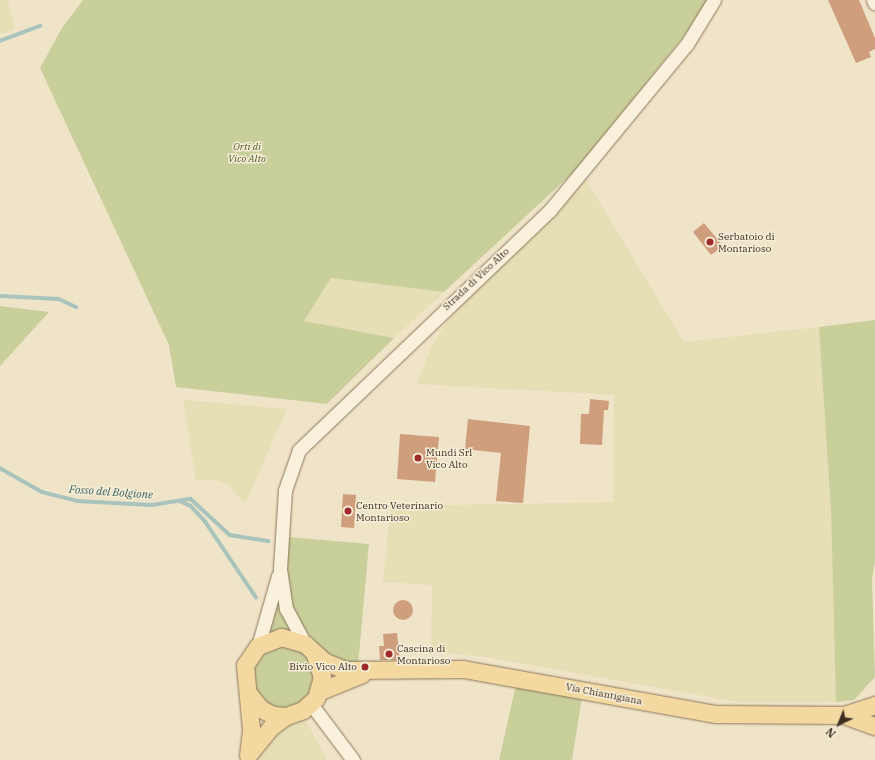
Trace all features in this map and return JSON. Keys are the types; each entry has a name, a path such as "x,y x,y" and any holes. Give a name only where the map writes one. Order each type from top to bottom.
{"main road":[{"name":"Via Chiantigiana","path":"247,757 251,718 245,688 245,665 258,646 281,637 309,648 332,666 365,672 447,667 716,714 844,715 875,705"},
{"path":"309,648 321,670 317,704"},
{"name":"Via Chiantigiana","path":"247,757 267,731 286,716 317,704 365,672"},
{"path":"245,688 261,709 286,716"},
{"name":"Via Chiantigiana","path":"844,715 875,726"}],"street":[{"name":"Strada di Vico Alto","path":"258,646 280,568 287,481 304,442 550,210 690,41 714,0"},
{"path":"873,0 875,4"},
{"name":"Strada di Vico Alto","path":"280,568 286,609 309,648"},
{"path":"317,704 353,760"}],"shaded area":[{"path":"0,0 8,0 15,29 0,34"},
{"path":"584,177 684,342 819,327 831,511 836,702 737,702 486,657 431,652 432,585 383,582 391,506 613,502 614,395 417,384 431,347 457,305"},
{"path":"331,278 439,290 444,292 394,338 304,321"},
{"path":"183,400 287,409 245,504 227,484 215,480 196,480"},
{"path":"303,715 327,760 255,760 266,741"}],"green space":[{"name":"Orti di Vico Alto","path":"83,0 707,0 692,26 578,168 444,292 331,278 304,321 394,338 327,404 176,387 169,345 40,68 62,28"},
{"path":"0,306 49,312 0,366"},
{"path":"875,320 875,562 872,579 875,677 854,700 836,702 831,511 819,327"},
{"path":"288,537 369,544 358,666 329,656 299,625 286,585"},
{"path":"278,594 292,630 265,633"},
{"path":"283,645 301,651 309,659 315,677 309,695 301,703 283,709 265,703 257,695 251,677 257,659 265,651"},
{"path":"516,685 582,697 572,760 499,760"}],"building":[{"path":"828,0 859,0 875,38 875,49 869,52 871,57 856,63"},
{"name":"Serbatoio di Montarioso","path":"704,223 723,246 711,255 693,232"},
{"path":"590,399 609,401 608,410 604,410 602,445 580,444 581,414 589,414"},
{"path":"468,419 530,426 523,503 496,501 501,453 465,449"},
{"name":"Mundi Srl Vico Alto","path":"400,434 439,437 435,482 397,479"},
{"name":"Centro Veterinario Montarioso","path":"343,494 356,495 354,528 341,527"},
{"path":"403,600 410,603 413,610 410,617 403,620 396,617 393,610 396,603"},
{"name":"Cascina di Montarioso","path":"397,633 400,660 380,660 379,646 384,646 383,634"}],"waterway":[{"path":"0,41 40,26"},
{"path":"0,296 59,299 76,307"},
{"name":"Fosso del Bolgione","path":"0,468 42,492 77,501 152,505 191,499 230,535 269,541"},
{"path":"180,501 191,506 205,521 256,597"}],"place":[{"name":"Serbatoio di Montarioso","path":"710,242"},
{"name":"Mundi Srl Vico Alto","path":"418,458"},
{"name":"Centro Veterinario Montarioso","path":"348,511"},
{"name":"Cascina di Montarioso","path":"389,654"},
{"name":"Bivio Vico Alto","path":"365,667"}]}
